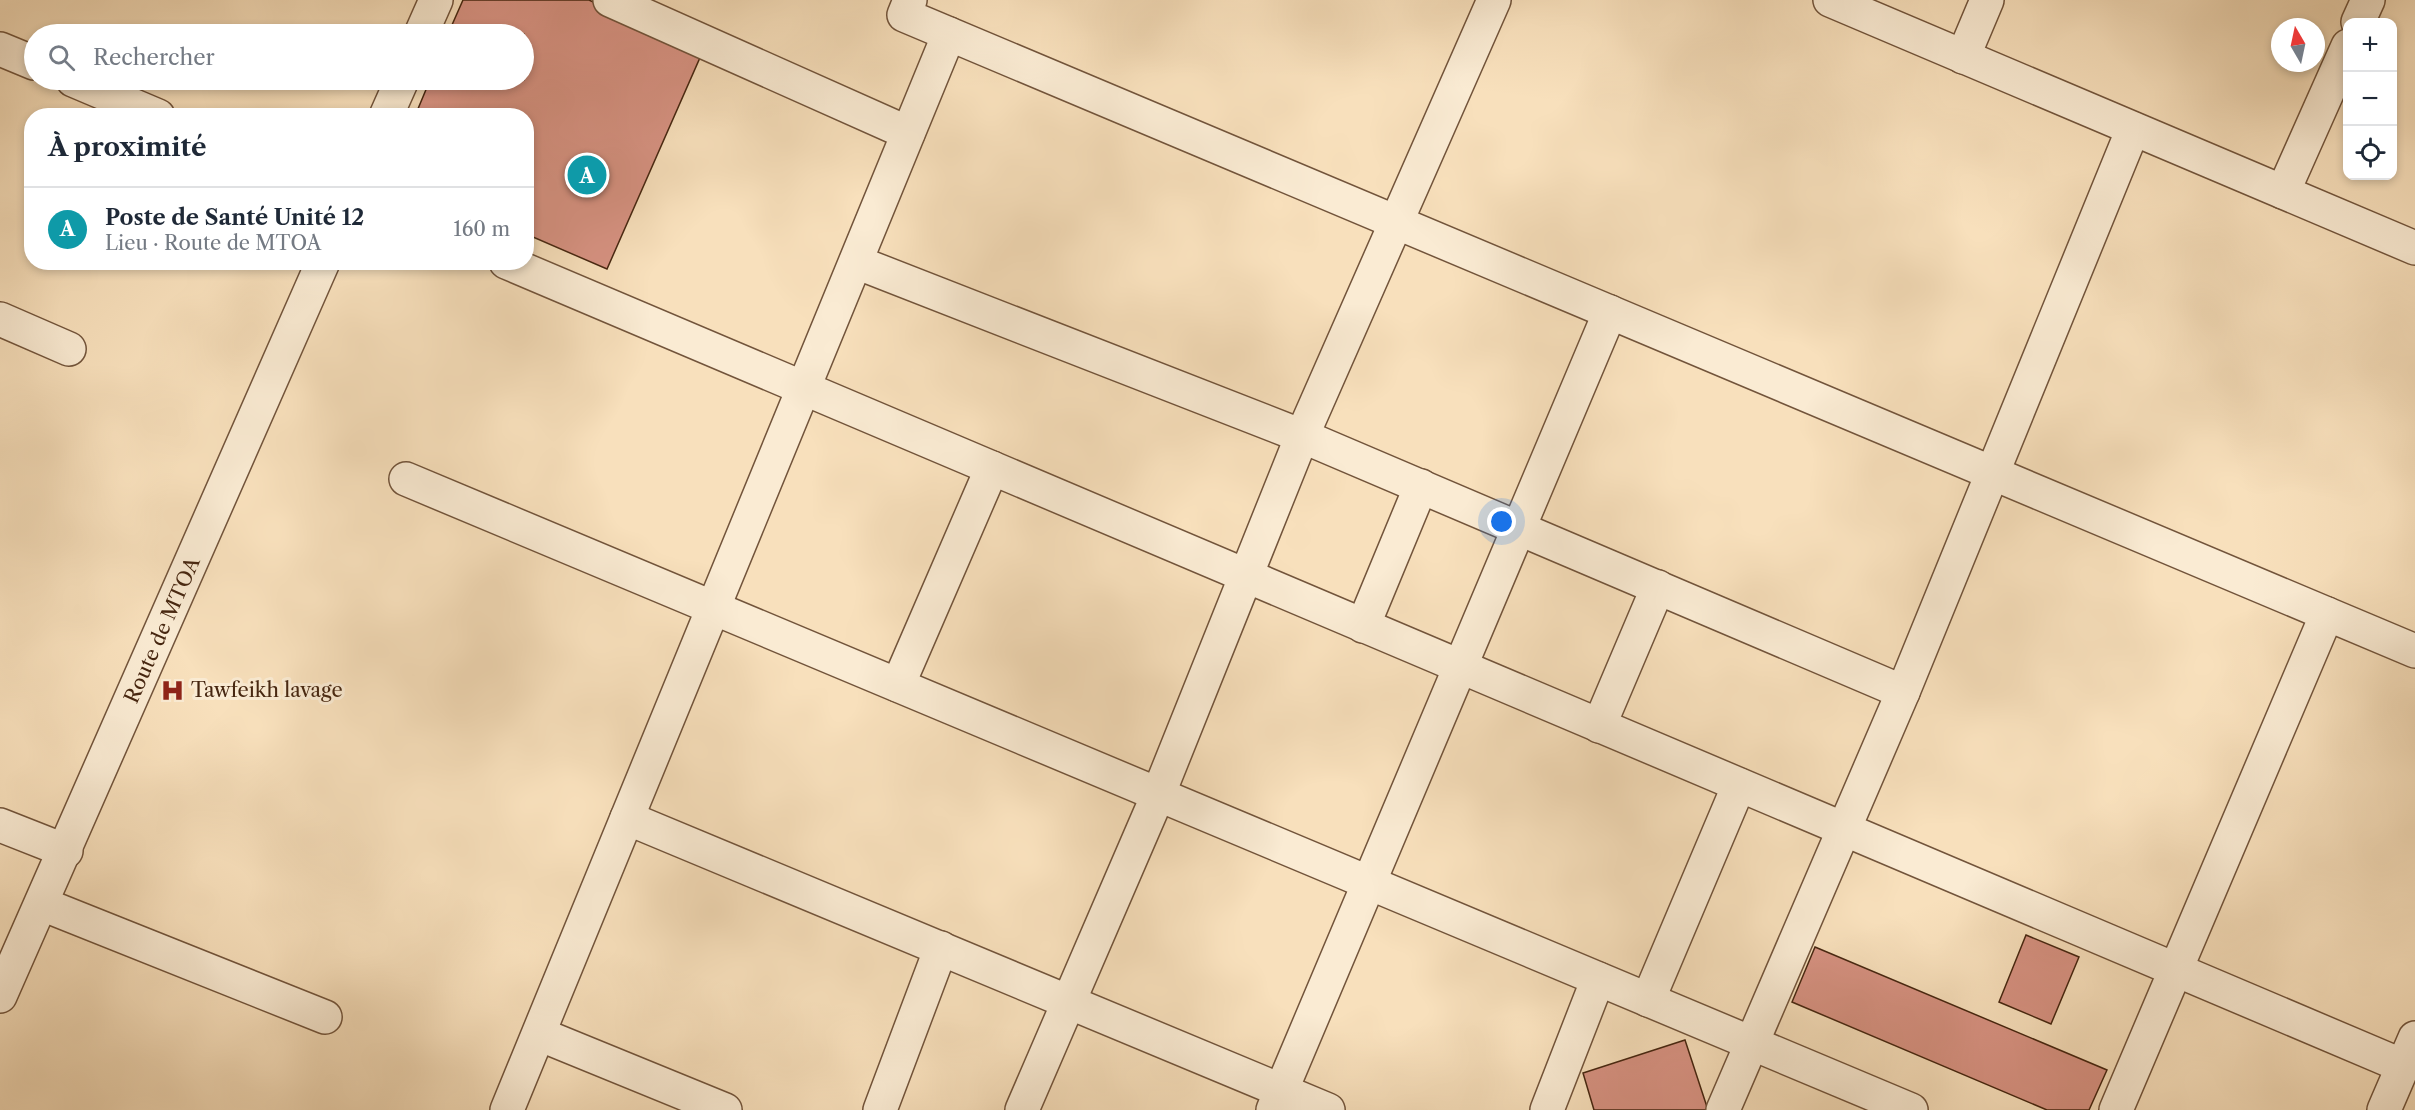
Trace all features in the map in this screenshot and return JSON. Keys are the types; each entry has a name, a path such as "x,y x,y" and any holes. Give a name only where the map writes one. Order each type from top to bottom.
{"street":[{"path":"425,24 436,0"},
{"path":"610,0 647,8 908,133"},
{"path":"910,0 904,15 2415,651"},
{"path":"1022,1110 1158,795 1302,436 1494,0"},
{"path":"1830,0 2415,248"},
{"path":"1964,57 1987,0"},
{"path":"2360,18 2368,0"},
{"path":"507,1110 949,34"},
{"path":"0,49 24,59"},
{"path":"2283,192 2343,57"},
{"path":"97,90 139,108"},
{"path":"390,108 398,90"},
{"path":"1724,1110 1903,692 2133,129"},
{"path":"856,262 1302,436 1903,692"},
{"name":"Route de MTOA","path":"0,996 66,851 320,270"},
{"path":"525,270 2175,970 2409,1052 2384,1110"},
{"path":"1277,1100 1610,312"},
{"path":"0,319 69,348"},
{"path":"898,685 992,468"},
{"path":"406,479 1911,1110"},
{"path":"1364,626 1421,486"},
{"path":"1599,726 1658,587"},
{"path":"2116,1110 2327,614"},
{"path":"1648,1000 1739,784"},
{"path":"627,818 1069,1002 1277,1100 1328,1110"},
{"path":"0,825 66,851"},
{"path":"42,904 325,1017"},
{"path":"880,1110 941,948"},
{"path":"1547,1110 1598,979"},
{"path":"539,1034 725,1110"}],"building":[{"path":"463,0 589,0 702,53 607,269 534,237 534,108 418,108 426,90 534,90 534,24 452,24"},
{"path":"2026,935 2079,957 2051,1024 1999,1002"},
{"path":"1815,947 2107,1070 2089,1110 2047,1110 1792,1002"},
{"path":"1685,1040 1708,1110 1594,1110 1583,1073"}],"place":[{"name":"Poste de Santé Unité 12","path":"587,175"},
{"name":"Tawfeikh lavage","path":"173,690"}]}
